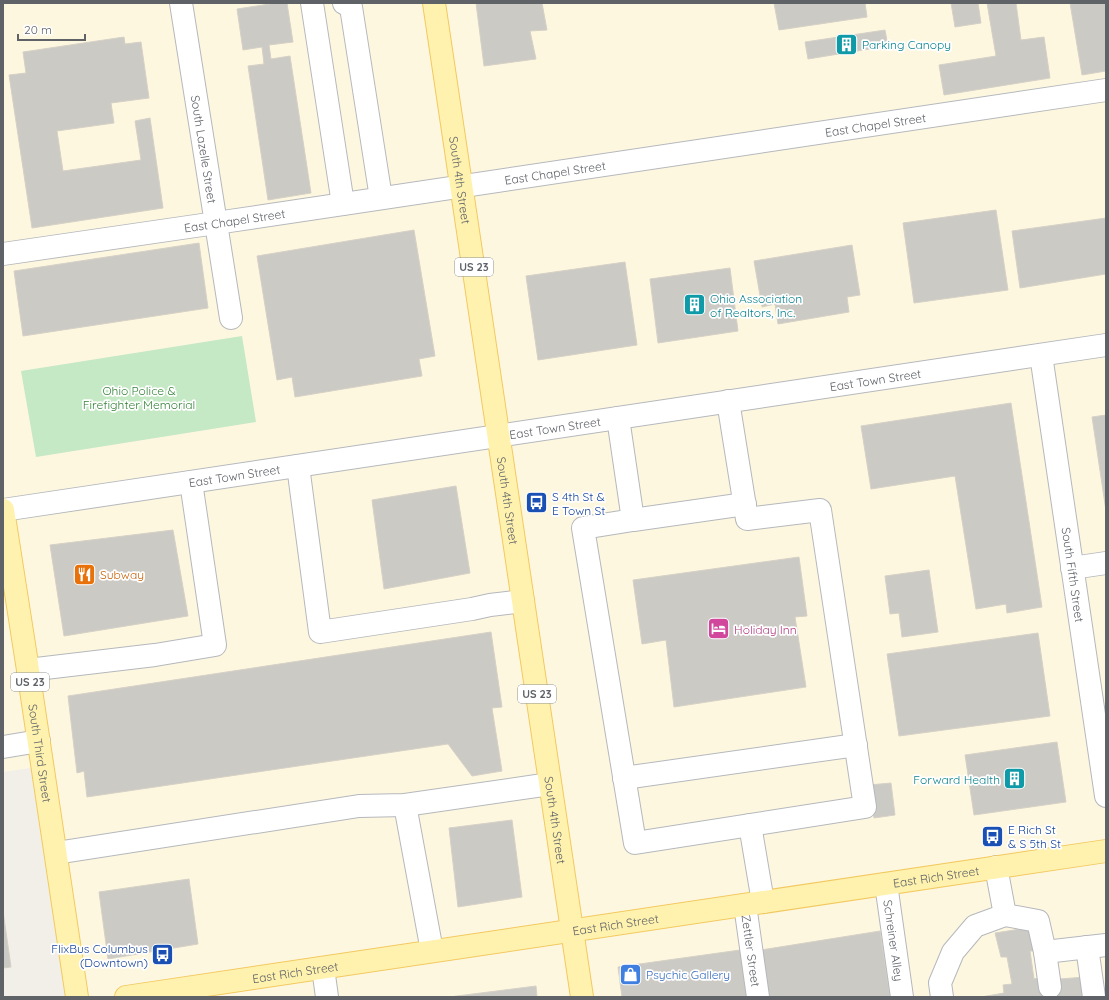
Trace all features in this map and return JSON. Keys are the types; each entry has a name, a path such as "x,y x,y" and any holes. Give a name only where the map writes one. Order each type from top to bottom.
{"main road":[{"name":"South 4th Street","path":"434,3 582,997"},
{"name":"South Third Street","path":"3,510 77,997"},
{"name":"East Rich Street","path":"126,997 1106,851"}],"street":[{"name":"South Lazelle Street","path":"181,3 231,318"},
{"path":"315,3 343,204"},
{"path":"344,3 351,7 381,198"},
{"name":"East Chapel Street","path":"3,254 1106,90"},
{"name":"East Town Street","path":"3,510 1106,345"},
{"name":"South Fifth Street","path":"1041,355 1106,796"},
{"path":"728,402 745,504 747,519 820,510 865,807 635,843 583,528 745,504"},
{"path":"618,418 633,520"},
{"path":"298,466 320,632 490,605 523,602"},
{"path":"28,670 155,655 215,645 191,482"},
{"path":"1072,568 1106,562"},
{"path":"3,747 39,741"},
{"path":"624,778 856,745"},
{"path":"56,853 359,806 405,804 550,784"},
{"path":"405,804 432,951"},
{"name":"Zettler Street","path":"750,825 758,997"},
{"path":"996,867 1005,915"},
{"name":"Schreiner Alley","path":"886,884 902,997"},
{"path":"942,997 940,983 953,952 975,926 1005,915 1038,921 1045,952 1050,987"},
{"path":"1045,952 1096,946 1094,997"},
{"path":"323,968 327,997"}],"shaded area":[{"path":"3,3 1106,3 1106,997 70,997 37,767 3,772"}],"green space":[{"name":"Ohio Police & Firefighter Memorial","path":"242,336 256,422 36,457 21,371"}],"building":[{"path":"276,3 287,3 293,42 269,45 271,59 290,56 311,193 268,200 248,66 264,64 262,47 243,50 237,9"},
{"path":"476,3 542,3 547,30 530,31 536,59 484,66"},
{"path":"774,3 865,3 867,17 779,30"},
{"path":"951,3 978,3 981,23 955,27"},
{"path":"987,3 1016,3 1021,40 1044,37 1050,78 944,95 939,65 996,56"},
{"path":"1070,3 1106,3 1106,71 1082,75"},
{"name":"Parking Canopy","path":"885,30 888,46 808,59 805,42"},
{"path":"124,37 125,44 141,42 149,98 111,103 114,123 57,131 63,171 141,160 135,121 150,118 163,208 32,228 9,75 26,73 23,52"},
{"path":"996,210 1008,290 914,303 903,223"},
{"path":"1106,218 1106,274 1020,288 1012,231"},
{"path":"414,230 435,356 419,359 422,376 295,397 292,377 277,380 257,256"},
{"path":"199,243 208,308 23,336 14,271"},
{"path":"852,245 860,295 847,297 849,312 778,324 775,304 762,307 754,261"},
{"path":"625,262 637,345 538,360 526,276"},
{"name":"Ohio Association of Realtors, Inc.","path":"730,268 738,331 658,343 650,279"},
{"path":"1011,403 1042,607 1007,613 1006,604 976,609 955,476 871,489 861,426"},
{"path":"1106,415 1106,511 1092,417"},
{"path":"456,486 470,573 384,589 372,500"},
{"path":"173,530 188,616 64,636 50,545"},
{"name":"Holiday Inn","path":"799,557 807,616 795,617 806,687 674,707 666,640 642,644 633,580"},
{"path":"929,570 938,632 902,637 899,613 890,614 885,576"},
{"path":"491,632 502,707 492,708 502,771 472,776 448,744 87,797 84,771 77,773 68,696"},
{"path":"1038,633 1050,716 899,736 887,654"},
{"name":"Forward Health","path":"1057,742 1066,802 974,815 965,755"},
{"path":"891,783 895,815 874,818 869,785"},
{"path":"512,820 522,897 458,907 449,828"},
{"path":"189,879 198,944 108,959 99,892"},
{"path":"3,911 11,967 3,968"},
{"path":"1033,927 1036,951 1030,951 1034,979 1043,977 1059,979 1086,977 1089,997 981,997 1004,993 1003,985 1012,984 1007,957 1001,957 995,933"},
{"path":"880,931 890,997 768,997 761,950"},
{"path":"740,950 747,997 622,997 618,967"},
{"path":"536,986 537,997 449,997"}],"place":[{"name":"Parking Canopy","path":"847,44"},
{"name":"Ohio Association of Realtors, Inc.","path":"694,305"},
{"name":"S 4th St & E Town St","path":"536,503"},
{"name":"Subway","path":"85,574"},
{"name":"Holiday Inn","path":"718,629"},
{"name":"Forward Health","path":"1015,779"},
{"name":"E Rich St & S 5th St","path":"992,836"},
{"name":"FlixBus Columbus (Downtown)","path":"163,955"},
{"name":"Psychic Gallery","path":"630,974"}]}
